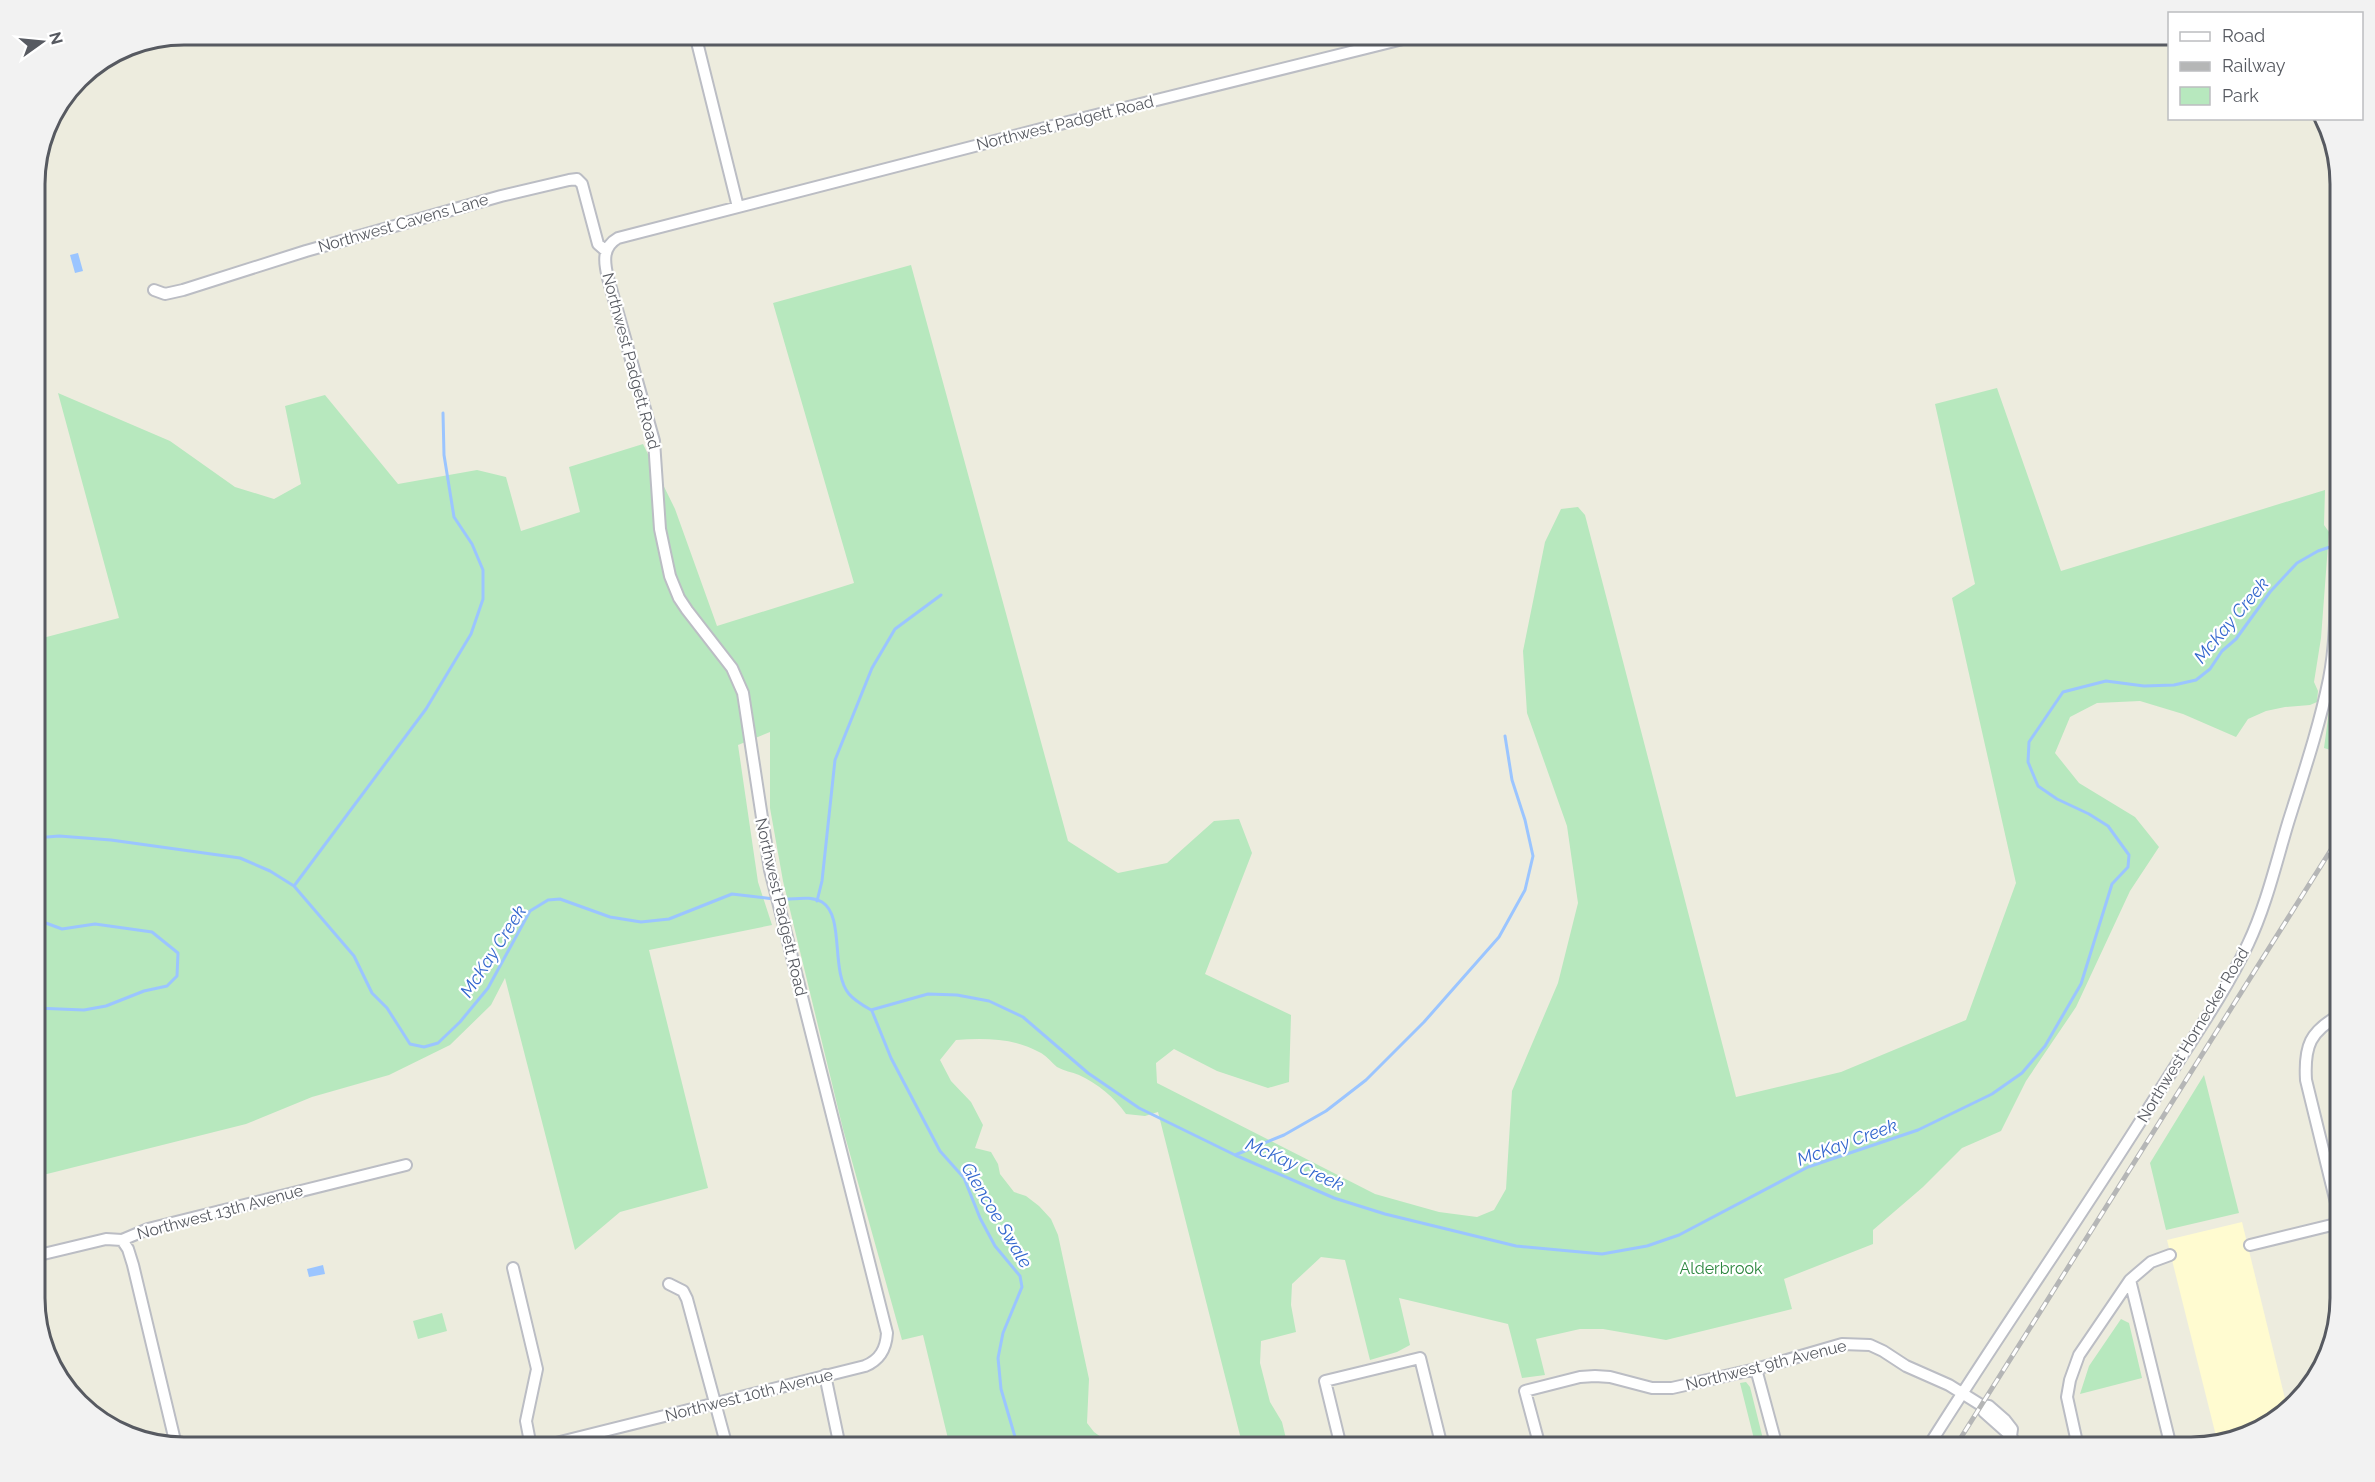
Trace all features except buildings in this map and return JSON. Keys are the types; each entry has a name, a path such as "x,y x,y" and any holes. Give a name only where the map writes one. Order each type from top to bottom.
{"street":[{"path":"698,45 738,207"},
{"name":"Northwest Padgett Road","path":"883,1352 887,1333 883,1313 770,870 740,682 724,656 679,598 666,563 658,514 654,441 608,278 605,265 606,251 612,241 618,238 1379,45"},
{"name":"Northwest Cavens Lane","path":"154,290 165,294 510,193 577,179 582,184 598,244 606,251"},
{"name":"Northwest Hornecker Road","path":"1935,1437 2002,1329 2073,1228 2213,1007 2250,940 2270,884 2316,729 2330,669"},
{"path":"2330,1020 2324,1023 2310,1039 2305,1058 2306,1080 2330,1180"},
{"name":"Northwest 13th Avenue","path":"45,1254 106,1239 122,1240 148,1229 406,1165"},
{"path":"2250,1245 2330,1224"},
{"path":"122,1240 130,1257 174,1436"},
{"path":"2076,1437 2068,1394 2073,1368 2079,1355 2130,1280 2151,1262 2170,1254"},
{"path":"513,1268 537,1369 527,1413 529,1437"},
{"path":"2130,1280 2168,1437"},
{"path":"669,1284 677,1287 685,1295 717,1403 725,1437"},
{"name":"Northwest 9th Avenue","path":"1537,1437 1526,1390 1580,1377 1595,1376 1610,1377 1652,1388 1672,1388 1756,1369 1826,1348 1855,1343 1870,1345 1883,1351 1906,1366 1962,1393 1981,1405 1989,1406 2012,1429 2012,1437"},
{"name":"Northwest 10th Avenue","path":"583,1437 871,1364 883,1352"},
{"path":"1338,1437 1325,1380 1420,1358 1439,1437"},
{"path":"1756,1369 1774,1437"},
{"path":"825,1376 838,1437"}],"shaded area":[{"path":"2242,1222 2285,1400 2268,1414 2236,1430 2216,1434 2167,1240"}],"green space":[{"name":"Alderbrook","path":"911,265 1068,841 1118,873 1167,863 1214,821 1239,819 1252,853 1205,974 1291,1015 1289,1082 1268,1088 1217,1071 1174,1049 1156,1063 1157,1083 1375,1194 1439,1212 1477,1217 1494,1210 1506,1189 1512,1091 1558,983 1578,903 1567,826 1527,713 1523,651 1545,542 1561,509 1578,507 1585,515 1736,1097 1841,1072 1966,1020 2016,883 1952,598 1975,584 1935,404 1997,388 2061,571 2325,490 2324,525 2329,532 2321,638 2314,682 2318,691 2317,702 2266,711 2248,719 2236,737 2183,714 2140,701 2097,703 2070,717 2055,753 2079,783 2135,817 2159,847 2130,891 2076,1007 2026,1081 2001,1131 1962,1148 1923,1187 1873,1230 1873,1244 1784,1279 1792,1309 1666,1340 1603,1329 1580,1329 1536,1339 1545,1375 1522,1378 1508,1324 1399,1298 1410,1345 1397,1352 1370,1360 1345,1260 1321,1257 1292,1284 1291,1305 1296,1332 1261,1341 1260,1363 1270,1402 1282,1422 1286,1437 1240,1437 1158,1112 1145,1116 1126,1114 1093,1082 1062,1070 1039,1052 1019,1044 977,1039 956,1040 940,1060 951,1081 971,1102 983,1125 975,1148 991,1152 998,1164 1000,1174 1014,1192 1026,1196 1039,1206 1051,1219 1058,1235 1089,1379 1087,1423 1101,1437 948,1437 923,1335 902,1340 843,1129 783,881 770,808 770,732 738,745 758,882 772,925 649,950 708,1188 620,1212 575,1250 505,978 491,1005 450,1045 389,1075 312,1097 246,1124 45,1174 45,637 119,618 58,393 170,441 235,487 274,499 301,484 285,406 325,395 398,484 477,470 506,477 521,531 580,512 569,467 643,444 675,509 717,626 854,583 773,303"},
{"path":"2330,704 2330,750 2324,748"},
{"path":"2204,1075 2239,1213 2166,1230 2150,1163"},
{"path":"442,1313 447,1331 418,1339 413,1321"},
{"path":"2121,1319 2129,1323 2142,1378 2080,1394 2089,1366"},
{"path":"1746,1382 1750,1387 1762,1437 1754,1437 1740,1383"}],"water":[{"path":"78,253 83,271 75,273 70,255"},
{"path":"323,1265 325,1274 309,1277 307,1269"}],"waterway":[{"path":"294,886 426,709 471,634 483,599 483,570 472,544 454,517 444,455 443,413"},
{"name":"McKay Creek","path":"781,899 817,900 829,909 836,931 843,984 851,997 871,1010 928,994 957,995 989,1001 1023,1017 1088,1073 1139,1108 1235,1155 1334,1198 1385,1214 1516,1246 1602,1254 1647,1246 1679,1235 1808,1167 1918,1130 1992,1094 2022,1073 2045,1046 2081,984 2112,884 2128,867 2129,855 2108,826 2057,799 2038,786 2028,762 2029,742 2063,692 2106,681 2144,686 2174,685 2196,680 2210,669 2222,651 2236,639 2270,592 2297,563 2330,547"},
{"path":"817,901 822,881 835,760 872,668 895,629 941,595"},
{"path":"1235,1155 1284,1135 1326,1111 1366,1080 1424,1022 1499,937 1525,890 1533,856 1525,820 1512,780 1505,736"},
{"name":"McKay Creek","path":"45,837 111,840 240,858 270,871 294,886 354,956 372,993 387,1008 410,1044 424,1047 438,1043 460,1022 488,988 530,911 548,900 560,899 610,917 641,922 669,919 732,894 774,899"},
{"name":"McKay Creek","path":"45,923 62,929 95,924 152,932 178,953 177,976 167,986 144,991 106,1006 84,1010 45,1008"},
{"name":"Glencoe Swale","path":"872,1011 891,1058 940,1151 964,1178 980,1218 995,1246 1020,1276 1022,1287 1003,1333 998,1358 1001,1389 1015,1437"}],"railway":[{"path":"1961,1437 2330,851"}]}
